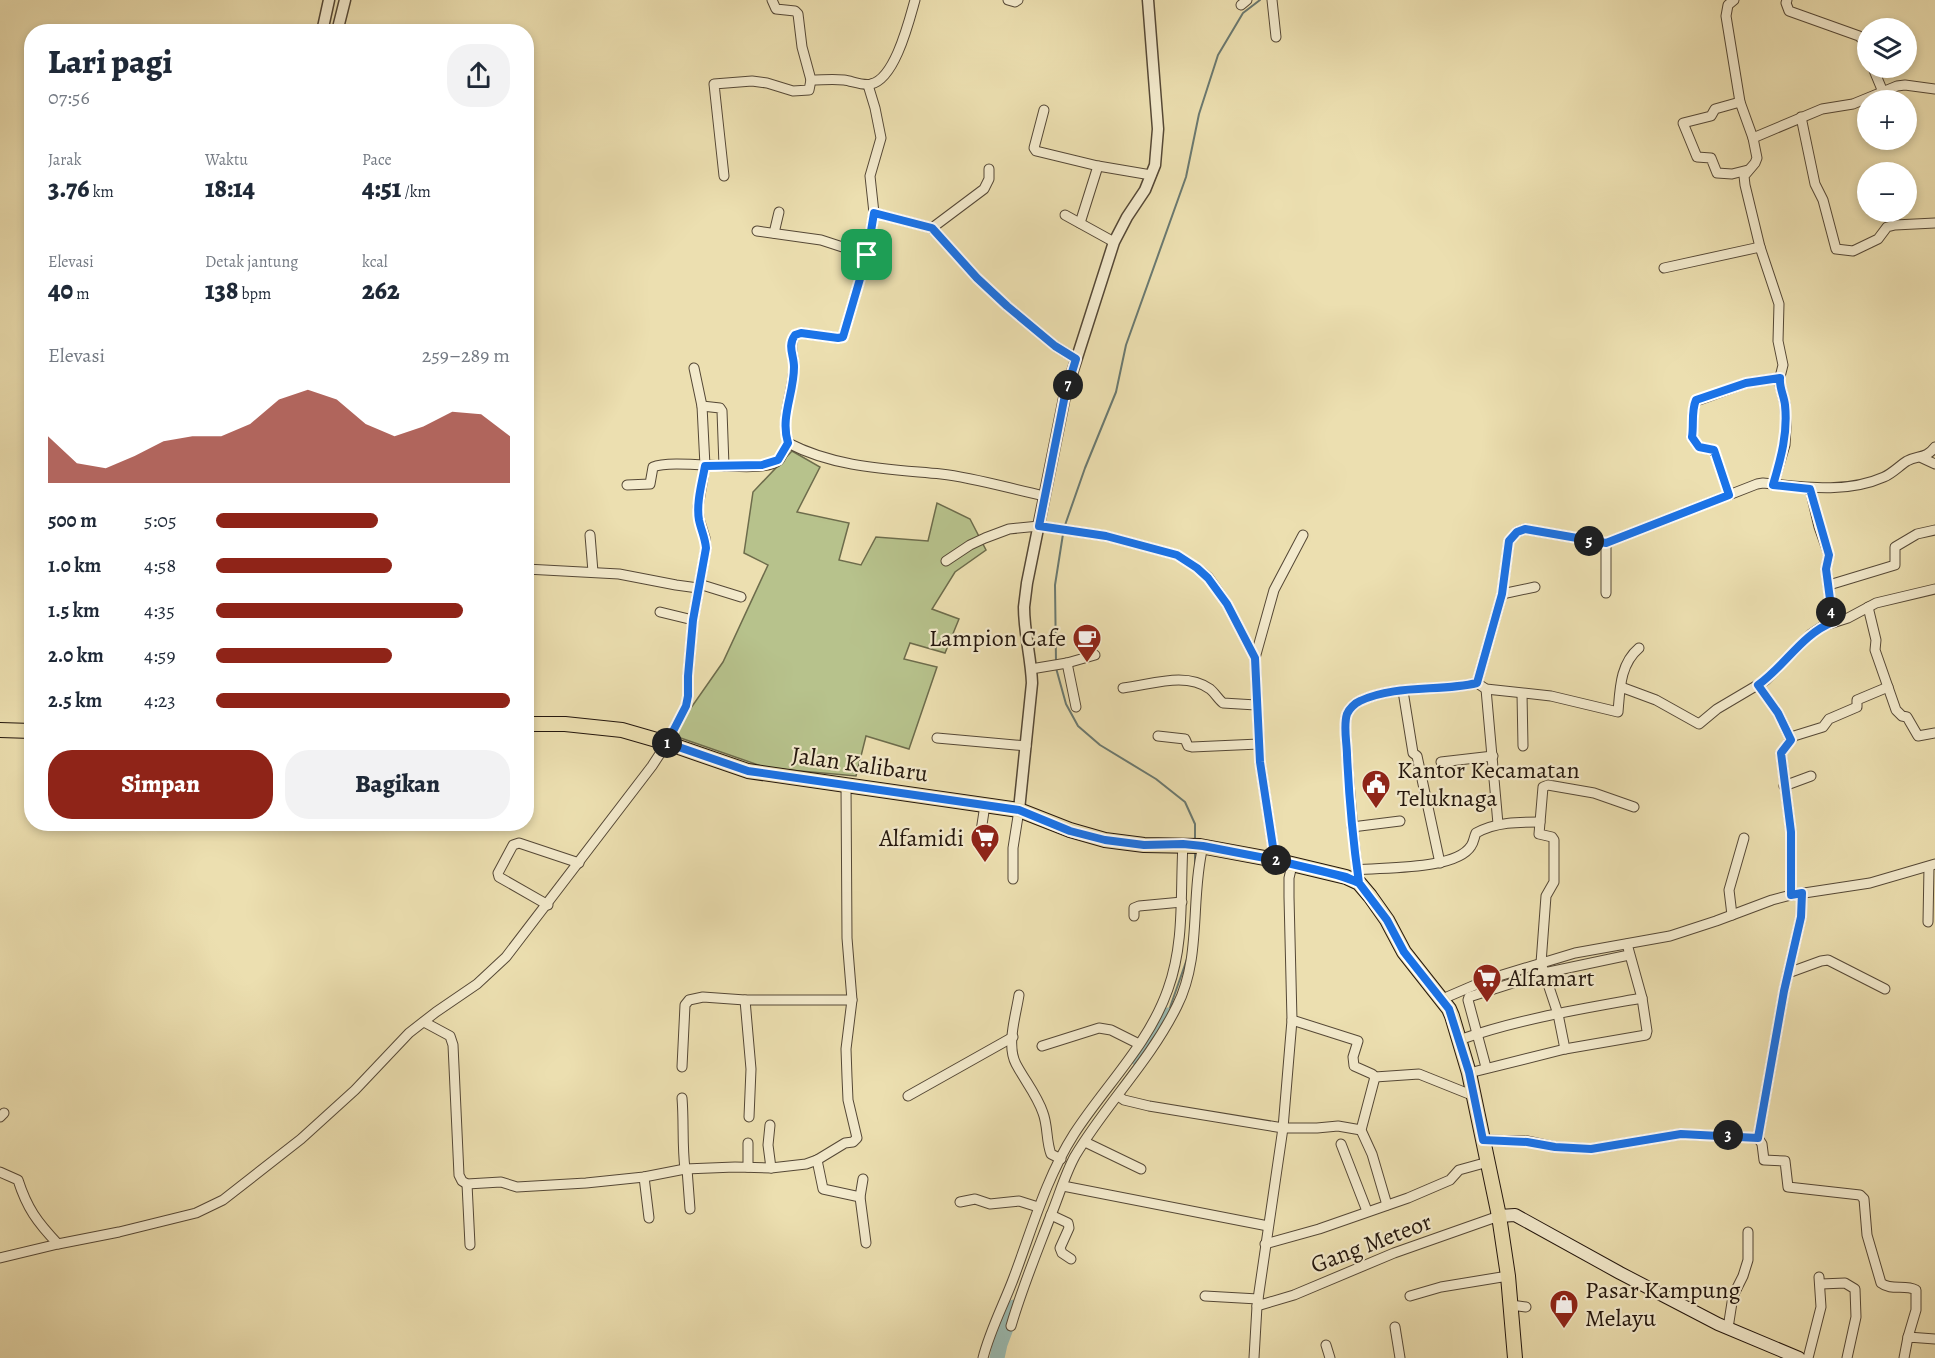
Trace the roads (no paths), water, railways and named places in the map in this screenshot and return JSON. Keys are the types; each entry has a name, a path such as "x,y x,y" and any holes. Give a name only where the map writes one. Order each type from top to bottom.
{"main road":[{"name":"Jalan Kalibaru","path":"534,724 565,724 622,730 748,771 1019,810 1070,831 1105,840 1144,845 1194,845 1275,860 1346,877 1358,876"},
{"path":"0,730 24,731"},
{"path":"1358,876 1387,920 1404,952 1449,1009 1469,1072 1499,1216 1509,1276 1515,1358"},
{"path":"1499,1216 1515,1215 1620,1273 1728,1328 1799,1358"}],"street":[{"path":"324,24 329,0"},
{"path":"340,24 345,0"},
{"path":"724,176 714,84 752,81 797,91 809,90 811,80 802,47 798,14 795,11 777,9 772,0"},
{"path":"811,80 843,80 868,85 882,80 889,71 909,23 915,0"},
{"path":"1008,0 1018,0"},
{"path":"1012,879 1013,848 1032,683 1032,669 1024,628 1024,607 1042,527 1065,395 1114,242 1145,190 1155,165 1158,129 1148,0"},
{"path":"1272,0 1276,38"},
{"path":"1734,0 1728,5 1726,16 1740,102 1753,138 1757,158 1744,176 1745,184 1760,247 1779,304 1778,341 1783,365 1780,384 1785,404 1785,445 1773,485"},
{"path":"1787,0 1789,11 1857,35"},
{"path":"627,485 651,484 651,470 656,465 762,465 778,460 788,443 785,425 794,367 791,348 793,339 795,335 801,333 843,337 867,255 874,213 870,176 881,138 868,85"},
{"path":"1889,90 1905,85 1935,89"},
{"path":"1740,102 1715,109 1711,116 1683,123 1697,157 1711,158 1717,173 1732,174 1748,170"},
{"path":"1753,138 1822,109 1857,102"},
{"path":"1044,110 1034,148 1036,151 1098,166 1151,175"},
{"path":"1801,117 1815,184 1823,200 1836,249 1852,251 1878,239 1887,228 1895,225 1935,223"},
{"path":"1080,224 1098,166"},
{"path":"932,228 984,189 988,183 989,169"},
{"path":"774,233 779,212"},
{"path":"874,213 932,228 977,278 1007,306 1055,346 1076,359"},
{"path":"1065,215 1114,242"},
{"path":"757,231 821,240 867,255"},
{"path":"1664,268 1760,247"},
{"path":"0,1258 196,1213 224,1200 301,1139 355,1090 409,1034 477,984 506,957 548,905 667,743 686,706 693,620 706,548 698,507 705,466 702,406 694,368"},
{"path":"1729,495 1714,450 1699,447 1692,437 1693,406 1696,400 1746,383 1780,378"},
{"path":"702,406 720,408 722,411 724,466"},
{"path":"788,443 827,459 894,471 943,475 1046,496"},
{"path":"1922,458 1935,447"},
{"path":"1498,824 1493,756 1482,686 1502,594 1509,541 1517,532 1525,529 1606,543 1757,484 1810,489 1859,485 1887,476 1911,459 1922,458 1935,464"},
{"path":"1810,489 1829,555 1826,569 1833,622"},
{"path":"946,561 970,545 1009,529 1042,527 1106,536 1177,555 1208,578 1227,604 1255,658"},
{"path":"1829,585 1895,565 1894,547 1917,534 1935,530"},
{"path":"590,535 593,572"},
{"path":"1275,860 1260,762 1255,658 1274,590 1303,535"},
{"path":"1606,543 1606,593"},
{"path":"534,569 619,574 676,585 699,586 741,597"},
{"path":"1502,594 1535,587"},
{"path":"1621,687 1656,700 1699,724 1717,709 1758,685 1779,668 1811,634 1823,626 1848,618 1876,603 1935,589"},
{"path":"1868,607 1876,640 1875,650 1896,710 1902,716 1907,717 1918,736 1935,733"},
{"path":"660,612 693,620"},
{"path":"1540,822 1498,824 1476,832 1471,846 1463,854 1440,863 1358,876 1352,827 1347,715 1351,708 1360,701 1403,691 1482,686 1522,694 1551,696 1618,712 1620,680 1627,663 1639,648"},
{"path":"1032,669 1095,656"},
{"path":"1064,664 1076,707"},
{"path":"1123,688 1173,679 1208,688 1223,703 1256,705"},
{"path":"1758,685 1778,713 1791,740"},
{"path":"1791,895 1791,832 1781,753 1791,740 1802,732 1823,727 1828,719 1857,707 1857,700 1888,687"},
{"path":"1403,691 1413,753 1417,756 1440,863"},
{"path":"1522,694 1523,746"},
{"path":"1158,736 1179,737 1185,739 1188,746 1192,747 1259,744"},
{"path":"937,738 1026,746"},
{"path":"1441,762 1493,756"},
{"path":"1784,786 1811,776"},
{"path":"424,1022 450,1036 453,1045 459,1175 467,1184 501,1182 517,1187 644,1177 686,1169 771,1168 806,1164 845,1143 854,1142 857,1138 848,1100 846,1049 852,1000 847,938 846,785"},
{"path":"1565,1049 1558,1014 1541,963 1546,897 1554,882 1554,840 1552,837 1540,835 1543,788 1548,785 1594,794 1634,807"},
{"path":"981,831 985,805"},
{"path":"1352,827 1400,821"},
{"path":"1732,915 1728,890 1744,838"},
{"path":"548,905 498,875 513,845 519,843 579,863"},
{"path":"983,1358 1038,1208 1073,1135 1139,1044 1160,1009 1179,946 1182,902 1194,845"},
{"path":"1011,1326 1019,1299 1074,1159 1147,1057 1183,993 1193,953 1197,870 1194,845"},
{"path":"1254,1358 1257,1302 1283,1128 1292,1020 1289,882 1292,865"},
{"path":"1440,1000 1489,979 1575,953 1670,936 1791,895 1870,883 1932,865 1928,922"},
{"path":"1802,893 1801,917 1788,973 1758,1138 1762,1144 1764,1160 1785,1161 1788,1187 1862,1196 1865,1201 1867,1235 1881,1283 1886,1287 1909,1287 1916,1290 1916,1310 1904,1358"},
{"path":"1134,916 1134,908 1139,906 1182,902"},
{"path":"1469,1072 1565,1049 1646,1035 1642,998 1627,944"},
{"path":"1486,1067 1469,997 1544,973 1629,955"},
{"path":"1788,973 1821,960 1828,960 1885,989"},
{"path":"1019,995 1013,1037 1015,1060 1044,1115 1051,1154 1061,1159"},
{"path":"682,1067 686,1002 689,1000 703,997 745,1000 852,1000"},
{"path":"1459,1040 1477,1033 1558,1014 1642,998"},
{"path":"745,1000 751,1069 749,1117"},
{"path":"1292,1020 1358,1041 1353,1057 1354,1066 1375,1077 1419,1074 1474,1096"},
{"path":"1042,1046 1099,1028 1111,1030 1139,1044"},
{"path":"908,1096 1013,1037"},
{"path":"1375,1077 1361,1130 1375,1163 1387,1205"},
{"path":"1118,1096 1124,1100 1149,1106 1283,1128 1338,1126 1361,1130"},
{"path":"682,1098 684,1121 682,1145 690,1209"},
{"path":"770,1125 768,1145 771,1168"},
{"path":"1483,1140 1591,1149 1681,1134 1758,1138"},
{"path":"1085,1142 1141,1169"},
{"path":"748,1143 748,1167"},
{"path":"1341,1144 1367,1211"},
{"path":"817,1160 823,1189 860,1197"},
{"path":"1265,1244 1319,1229 1387,1205 1450,1180 1459,1170 1488,1162"},
{"path":"0,1172 18,1180 30,1212 58,1244"},
{"path":"644,1177 649,1218"},
{"path":"864,1179 860,1197 866,1243"},
{"path":"467,1184 471,1245"},
{"path":"1063,1186 1268,1226"},
{"path":"960,1202 975,1199 990,1204 1019,1201 1038,1208"},
{"path":"1051,1215 1068,1223 1069,1228 1060,1248 1062,1253 1071,1259"},
{"name":"Gang Meteor","path":"1205,1296 1257,1302 1294,1295 1394,1252 1499,1216"},
{"path":"1728,1328 1733,1296 1748,1260 1748,1232"},
{"path":"1410,1296 1441,1287 1509,1276"},
{"path":"1808,1358 1821,1307 1820,1280 1845,1283 1855,1289 1856,1317 1847,1358"},
{"path":"1511,1305 1526,1307"},
{"path":"1395,1327 1400,1358"},
{"path":"1908,1337 1935,1340"},
{"path":"1326,1345 1330,1358"}],"waterway":[{"path":"1064,528 1085,468 1116,392 1126,345 1186,177 1199,114 1218,55 1243,13 1260,0"},
{"path":"1056,662 1055,585 1063,534"},
{"path":"1056,668 1066,704 1078,726 1100,745 1156,779 1185,802 1195,824 1195,840"},
{"path":"1195,851 1195,864"},
{"path":"1168,1013 1187,959"},
{"path":"1139,1060 1167,1015"},
{"path":"997,1358 1014,1307"}],"place":[{"name":"Lampion Cafe","path":"1087,664"},
{"name":"Kantor Kecamatan Teluknaga","path":"1376,810"},
{"name":"Alfamidi","path":"985,864"},
{"name":"Alfamart","path":"1487,1004"},
{"name":"Pasar Kampung Melayu","path":"1564,1330"}]}
